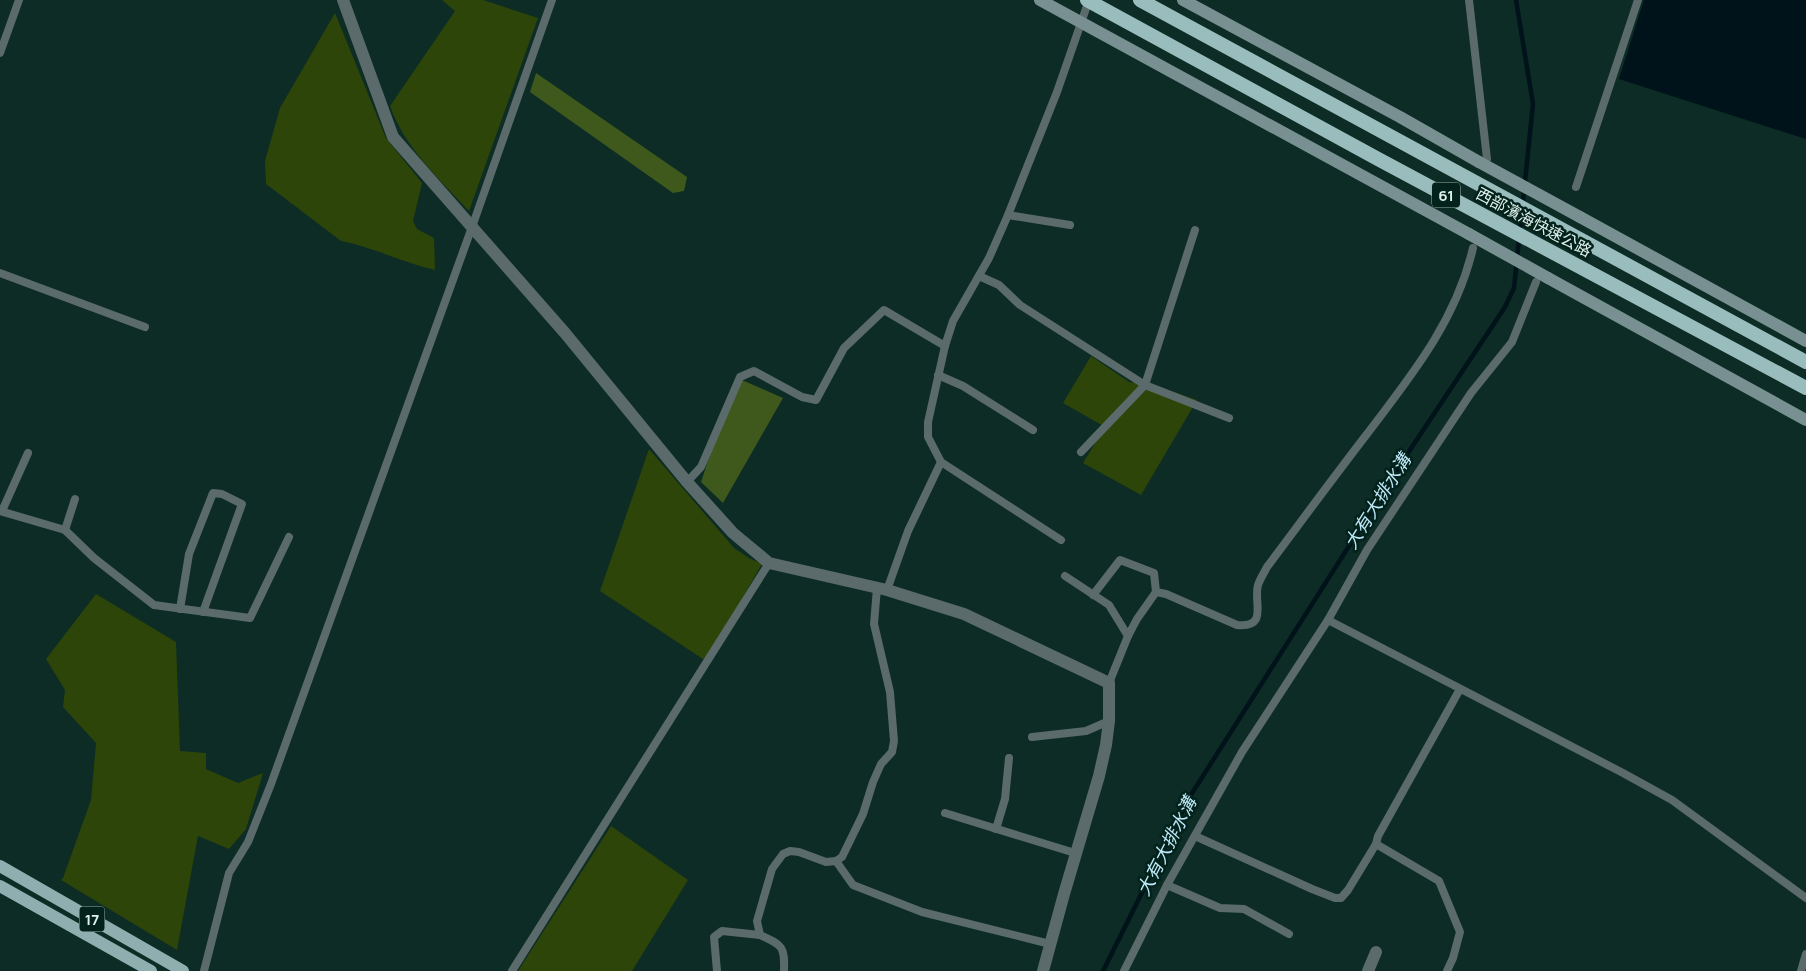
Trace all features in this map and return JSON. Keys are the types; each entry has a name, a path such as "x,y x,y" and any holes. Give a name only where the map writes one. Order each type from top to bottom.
{"highway":[{"name":"西部濱海快速公路","path":"1088,0 1387,164 1806,388"},
{"name":"西部濱海快速公路","path":"1140,0 1806,362"}],"main road":[{"path":"1040,0 1469,234 1542,280 1806,420"},
{"path":"1183,0 1483,161 1580,217 1806,341"},
{"name":"17","path":"0,866 183,971"},
{"name":"17","path":"0,886 152,971"}],"street":[{"path":"343,0 394,137 404,151 565,333 687,482 733,534 769,563 882,589 964,614 1109,683 1109,721 1099,776 1043,971"},
{"path":"1368,971 1376,952"}],"lane":[{"path":"0,53 20,0"},
{"path":"204,971 229,873 248,842 271,784 552,0"},
{"path":"1060,540 942,462 928,437 928,422 952,321 990,258 1057,92 1088,0"},
{"path":"1469,0 1487,147 1483,161"},
{"path":"1576,187 1638,0"},
{"path":"1008,215 1070,225"},
{"path":"1081,452 1145,385 1195,230"},
{"path":"1156,592 1166,594 1237,625 1245,626 1252,623 1260,610 1258,586 1266,567 1421,362 1447,319 1467,272 1473,248"},
{"path":"0,273 145,327"},
{"path":"979,276 999,285 1020,305 1145,385 1230,418"},
{"path":"1124,971 1167,884 1242,752 1328,620 1373,542 1471,393 1512,342 1542,280"},
{"path":"687,482 701,467 740,377 754,371 802,396 816,400 844,348 884,310 945,346"},
{"path":"938,375 963,386 1033,430"},
{"path":"28,453 1,511 65,530 101,564 154,605 250,618 289,538"},
{"path":"760,935 757,921 772,869 783,854 790,851 826,862 836,861 842,857 863,814 881,764 892,752 894,742 890,692 874,624 882,589 942,462"},
{"path":"180,609 189,554 213,492 222,494 242,504 203,612"},
{"path":"65,530 75,499"},
{"path":"1093,595 1120,560 1154,573 1156,592 1128,636 1109,683"},
{"path":"512,971 769,563"},
{"path":"1065,576 1109,605 1128,636"},
{"path":"1328,620 1668,798 1806,898"},
{"path":"1194,836 1335,898 1341,898 1348,890 1376,844 1378,836 1460,689"},
{"path":"1032,737 1086,731 1109,721"},
{"path":"996,828 1005,799 1009,758"},
{"path":"945,813 1076,853"},
{"path":"1376,844 1439,881 1460,932 1453,958 1447,971"},
{"path":"836,861 853,885 922,912 1050,944"},
{"path":"1167,884 1220,908 1244,909 1289,934"},
{"path":"717,971 714,937 722,931 760,935 778,944 782,949 784,971"},
{"path":"1801,971 1806,954"}],"green space":[{"path":"442,0 483,0 538,18 469,211 435,175 404,136 390,106 455,11"},
{"path":"335,13 386,138 422,183 413,221 417,229 434,238 435,270 341,241 266,184 265,161 280,108"},
{"path":"536,73 687,177 684,191 673,193 530,92"},
{"path":"1091,356 1129,382 1154,385 1197,400 1141,495 1083,463 1105,427 1063,403"},
{"path":"742,380 783,398 723,503 701,482 729,397"},
{"path":"649,449 734,548 762,564 706,661 600,591"},
{"path":"96,594 176,642 180,751 206,753 206,769 238,783 263,773 246,829 229,849 198,836 177,950 61,880 91,800 96,743 63,707 65,690 46,659"},
{"path":"611,826 688,880 632,971 518,971"}],"shaded area":[{"path":"1644,0 1806,0 1806,139 1619,79"}],"waterway":[{"name":"大有大排水溝","path":"1103,971 1189,798 1408,453 1505,307 1514,288 1533,104 1516,0"}]}
